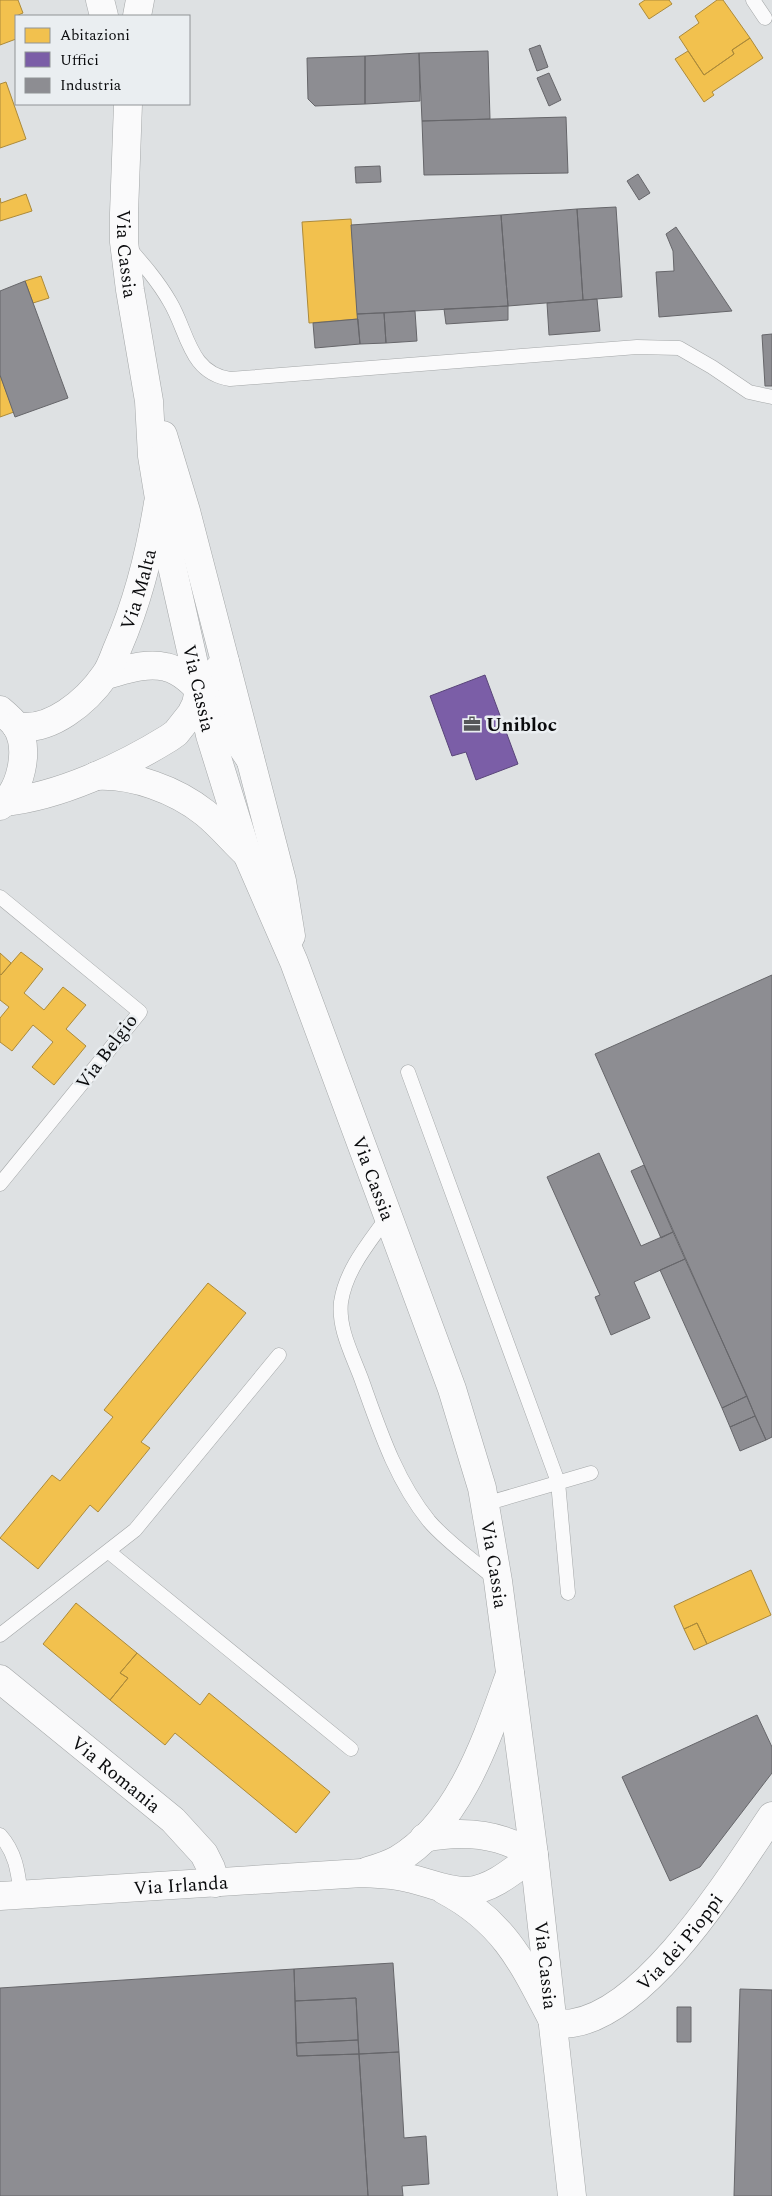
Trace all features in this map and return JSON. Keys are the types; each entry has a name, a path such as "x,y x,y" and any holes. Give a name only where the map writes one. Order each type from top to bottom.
{"main road":[{"path":"100,0 104,15"},
{"path":"137,15 140,0"},
{"name":"Via Cassia","path":"128,105 124,181 124,242 131,297 149,402 152,456 158,499 199,690 229,801 247,854 294,962 388,1216 463,1422 485,1504 498,1581 534,1855 572,2196"},
{"name":"Via Cassia","path":"149,402 169,453 282,881 294,962"},
{"name":"Via Malta","path":"8,718 31,728 59,718 81,701 106,675 147,564 158,499"},
{"name":"Via Malta","path":"3,804 26,800 94,776 158,745 176,733 191,714 196,704 199,690 224,662"},
{"path":"106,675 146,666 165,667 181,674 216,708 250,759"},
{"name":"Via Malta","path":"3,804 12,793 21,768 23,749 8,718"},
{"name":"Via Malta","path":"94,776 112,776 133,780 177,797 205,814 247,854"},
{"name":"Via Irlanda","path":"362,1873 396,1860 424,1838 449,1808 465,1784 482,1749 510,1674"},
{"name":"Via Romania","path":"0,1679 183,1830 197,1844 208,1861 215,1883"},
{"name":"Via dei Pioppi","path":"554,2023 573,2023 590,2017 621,2001 644,1982 671,1954 708,1908 772,1816"},
{"name":"Via Irlanda","path":"11,1895 362,1873 405,1877 440,1887 460,1890 477,1889 509,1874 534,1855 507,1840 480,1835 450,1833 424,1838"},
{"name":"Via Irlanda","path":"440,1887 473,1906 506,1938 530,1976 554,2023"}],"lane":[{"path":"753,0 765,18"},
{"path":"124,242 157,281 171,304 200,364 209,373 219,377 230,378 637,347 679,348 749,392 772,397"},
{"name":"Via Belgio","path":"0,897 140,1012 0,1184"},
{"path":"408,1072 558,1482 568,1593"},
{"path":"388,1216 356,1260 344,1287 340,1312 345,1337 388,1451 411,1494 430,1522 498,1581"},
{"path":"0,1635 136,1530 278,1355"},
{"path":"485,1504 591,1473"},
{"path":"109,1552 351,1748"},
{"path":"0,1835 15,1860 11,1895"}],"building: Abitazioni":[{"path":"0,0 18,0 23,13 15,15 15,39 0,45"},
{"path":"645,0 669,0 672,4 649,19 639,4"},
{"path":"717,0 723,0 750,38 732,50 734,54 704,75 679,37 699,23 695,16"},
{"path":"750,38 763,58 712,92 714,95 704,102 675,59 688,51 704,75 734,54 732,50"},
{"path":"6,82 26,139 0,148 0,84"},
{"path":"26,194 32,211 0,221 0,198 1,203"},
{"path":"351,219 358,319 309,323 302,222"},
{"path":"41,276 49,298 33,303 25,281"},
{"path":"0,375 14,412 0,417"},
{"path":"21,952 43,969 24,993 44,1010 63,987 86,1005 66,1029 86,1046 54,1085 32,1067 53,1042 33,1025 12,1051 0,1042 0,1018 9,1007 0,1000 0,974"},
{"path":"0,953 11,963 1,975 0,974"},
{"path":"208,1283 246,1313 141,1442 150,1448 98,1512 90,1505 38,1569 0,1538 52,1475 60,1481 113,1417 104,1410"},
{"path":"751,1570 771,1615 707,1644 697,1623 684,1629 674,1606"},
{"path":"76,1603 137,1653 120,1673 128,1678 110,1700 43,1644"},
{"path":"697,1623 707,1644 694,1650 684,1629"},
{"path":"137,1653 200,1705 209,1693 330,1792 296,1833 175,1733 165,1745 110,1700 128,1678 120,1673"}],"building: Uffici":[{"name":"Unibloc","path":"485,675 518,764 476,780 466,752 452,756 430,696"}],"building: Industria":[{"path":"540,45 548,67 537,71 529,49"},
{"path":"488,51 490,119 422,121 419,53"},
{"path":"419,53 420,101 365,104 365,56"},
{"path":"365,56 365,104 315,106 308,99 307,58"},
{"path":"549,73 561,100 549,106 537,78"},
{"path":"566,117 568,173 424,175 422,121"},
{"path":"380,166 381,182 356,183 355,167"},
{"path":"638,174 650,193 639,200 627,181"},
{"path":"616,207 622,297 583,300 577,209"},
{"path":"577,209 583,300 508,306 501,215"},
{"path":"501,215 508,306 357,314 351,225"},
{"path":"676,227 732,311 659,317 656,272 674,271 673,251 666,234"},
{"path":"25,281 68,398 15,417 0,375 0,291"},
{"path":"597,299 600,331 549,335 547,303"},
{"path":"508,306 508,320 446,324 444,309"},
{"path":"415,311 417,341 386,343 384,313"},
{"path":"384,313 386,343 360,344 357,314"},
{"path":"358,319 360,344 315,348 313,323"},
{"path":"772,334 772,386 765,386 762,335"},
{"path":"772,975 772,1437 766,1440 595,1054"},
{"path":"599,1153 641,1246 673,1232 685,1259 634,1282 650,1318 611,1335 595,1297 600,1295 547,1177"},
{"path":"644,1165 673,1232 661,1238 631,1171"},
{"path":"685,1259 747,1396 722,1408 660,1270"},
{"path":"747,1396 755,1416 730,1427 722,1408"},
{"path":"755,1416 766,1440 740,1451 730,1427"},
{"path":"757,1715 772,1747 772,1773 700,1867 670,1881 622,1777"},
{"path":"393,1963 399,2052 359,2054 356,1998 295,2001 294,1969"},
{"path":"294,1969 297,2056 359,2054 368,2196 0,2196 0,1988"},
{"path":"740,1989 772,1990 772,2196 734,2196"},
{"path":"356,1998 358,2040 296,2043 295,2001"},
{"path":"677,2007 691,2007 691,2042 677,2042"},
{"path":"358,2040 359,2054 297,2056 296,2043"},
{"path":"399,2052 404,2138 426,2136 429,2184 402,2186 403,2196 368,2196 359,2054"}],"place":[{"name":"Unibloc","path":"472,724"}]}
